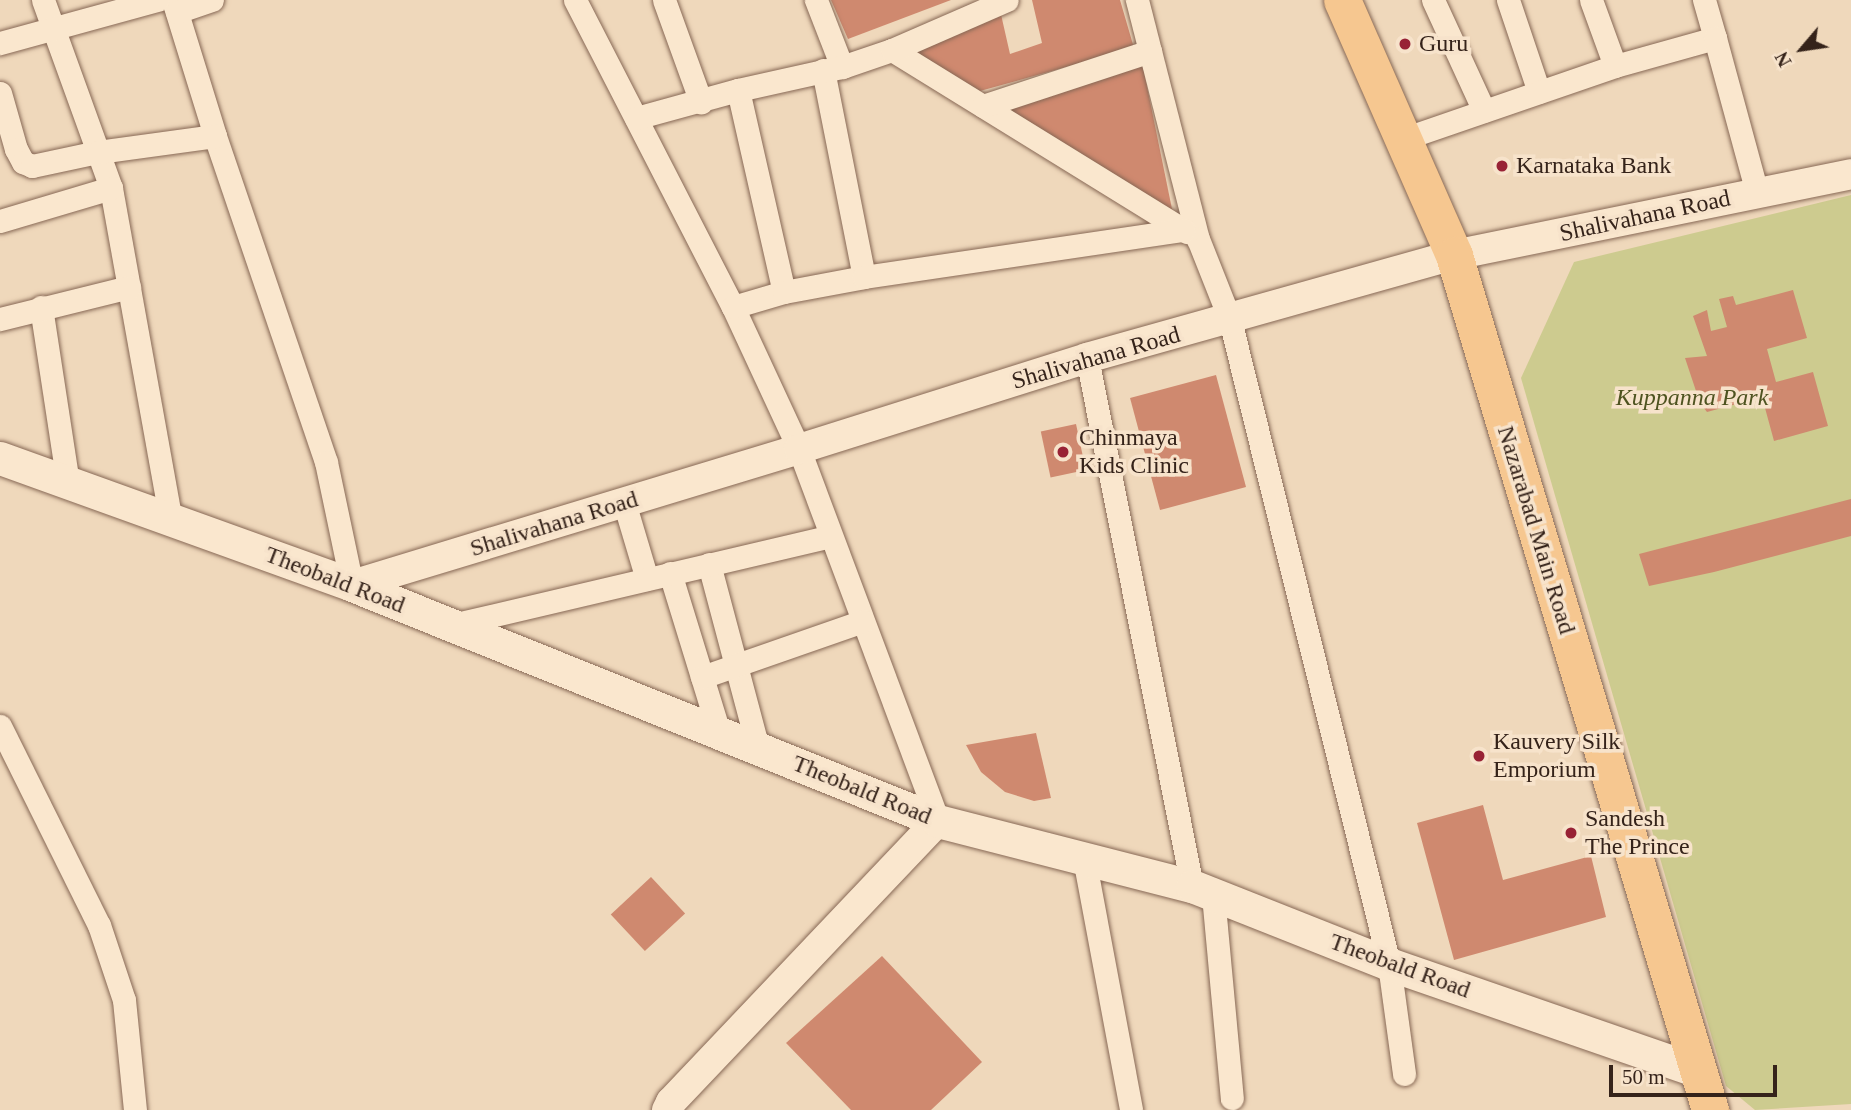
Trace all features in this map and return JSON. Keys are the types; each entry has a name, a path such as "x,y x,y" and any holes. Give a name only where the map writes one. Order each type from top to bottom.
{"main road":[{"name":"Nazarabad Main Road","path":"1342,0 1454,255 1698,1071"},
{"name":"Theobald Road","path":"0,458 352,585 938,821 1202,890 1389,964 1698,1071"},
{"path":"1698,1071 1710,1110"}],"street":[{"path":"43,0 111,188 171,520"},
{"path":"0,43 157,0"},
{"path":"212,0 175,6 215,135 326,462 352,585"},
{"path":"575,0 733,307 799,449 938,821 667,1107"},
{"path":"664,0 701,102"},
{"path":"816,0 833,69 864,276"},
{"path":"636,118 738,90 833,69 892,50 1007,0"},
{"path":"1137,0 1191,234 1230,320 1389,964 1404,1074"},
{"path":"1433,0 1484,111"},
{"path":"1508,0 1539,92"},
{"path":"1591,0 1615,66"},
{"path":"1704,0 1757,193"},
{"path":"1403,139 1615,66 1715,38"},
{"path":"892,50 1191,234"},
{"path":"983,106 1150,51"},
{"path":"738,90 784,292"},
{"path":"0,93 16,149 23,162 32,166 98,152 215,135"},
{"name":"Shalivahana Road","path":"352,585 1087,358 1454,255 1851,174"},
{"path":"0,221 111,188"},
{"path":"733,307 784,292 864,276 1191,234"},
{"path":"0,319 129,287"},
{"path":"41,307 68,483"},
{"path":"1087,358 1202,890 1232,1098"},
{"path":"624,502 646,579"},
{"path":"452,625 831,536"},
{"path":"709,564 758,748"},
{"path":"670,573 719,732"},
{"path":"702,677 863,621"},
{"path":"0,726 103,937 124,1000 135,1110"},
{"path":"1084,858 1131,1110"}],"green space":[{"name":"Kuppanna Park","path":"1851,195 1851,1104 1755,1110 1726,1086 1521,378 1574,262"}],"building":[{"path":"831,0 951,0 848,39"},
{"path":"1032,0 1120,0 1134,48 980,91 908,49 1000,10 1010,54 1042,43"},
{"path":"1141,57 1173,214 1000,108"},
{"path":"1793,290 1807,338 1767,349 1776,382 1813,372 1828,426 1774,441 1762,397 1707,412 1700,403 1685,358 1707,356 1693,316 1707,310 1711,331 1727,327 1719,299 1733,296 1736,305"},
{"path":"1216,375 1246,487 1160,510 1130,398"},
{"path":"1076,424 1086,470 1051,477 1041,431"},
{"path":"1851,499 1851,536 1649,586 1639,554"},
{"path":"1036,733 1051,798 1034,801 1005,792 981,772 966,745"},
{"path":"1483,805 1503,880 1591,856 1606,917 1454,960 1417,823"},
{"path":"651,877 685,914 645,951 611,915"},
{"path":"882,956 982,1062 931,1110 851,1110 786,1043"}],"place":[{"name":"Guru","path":"1405,44"},
{"name":"Karnataka Bank","path":"1502,166"},
{"name":"Chinmaya Kids Clinic","path":"1063,452"},
{"name":"Kauvery Silk Emporium","path":"1479,756"},
{"name":"Sandesh The Prince","path":"1571,833"}]}
